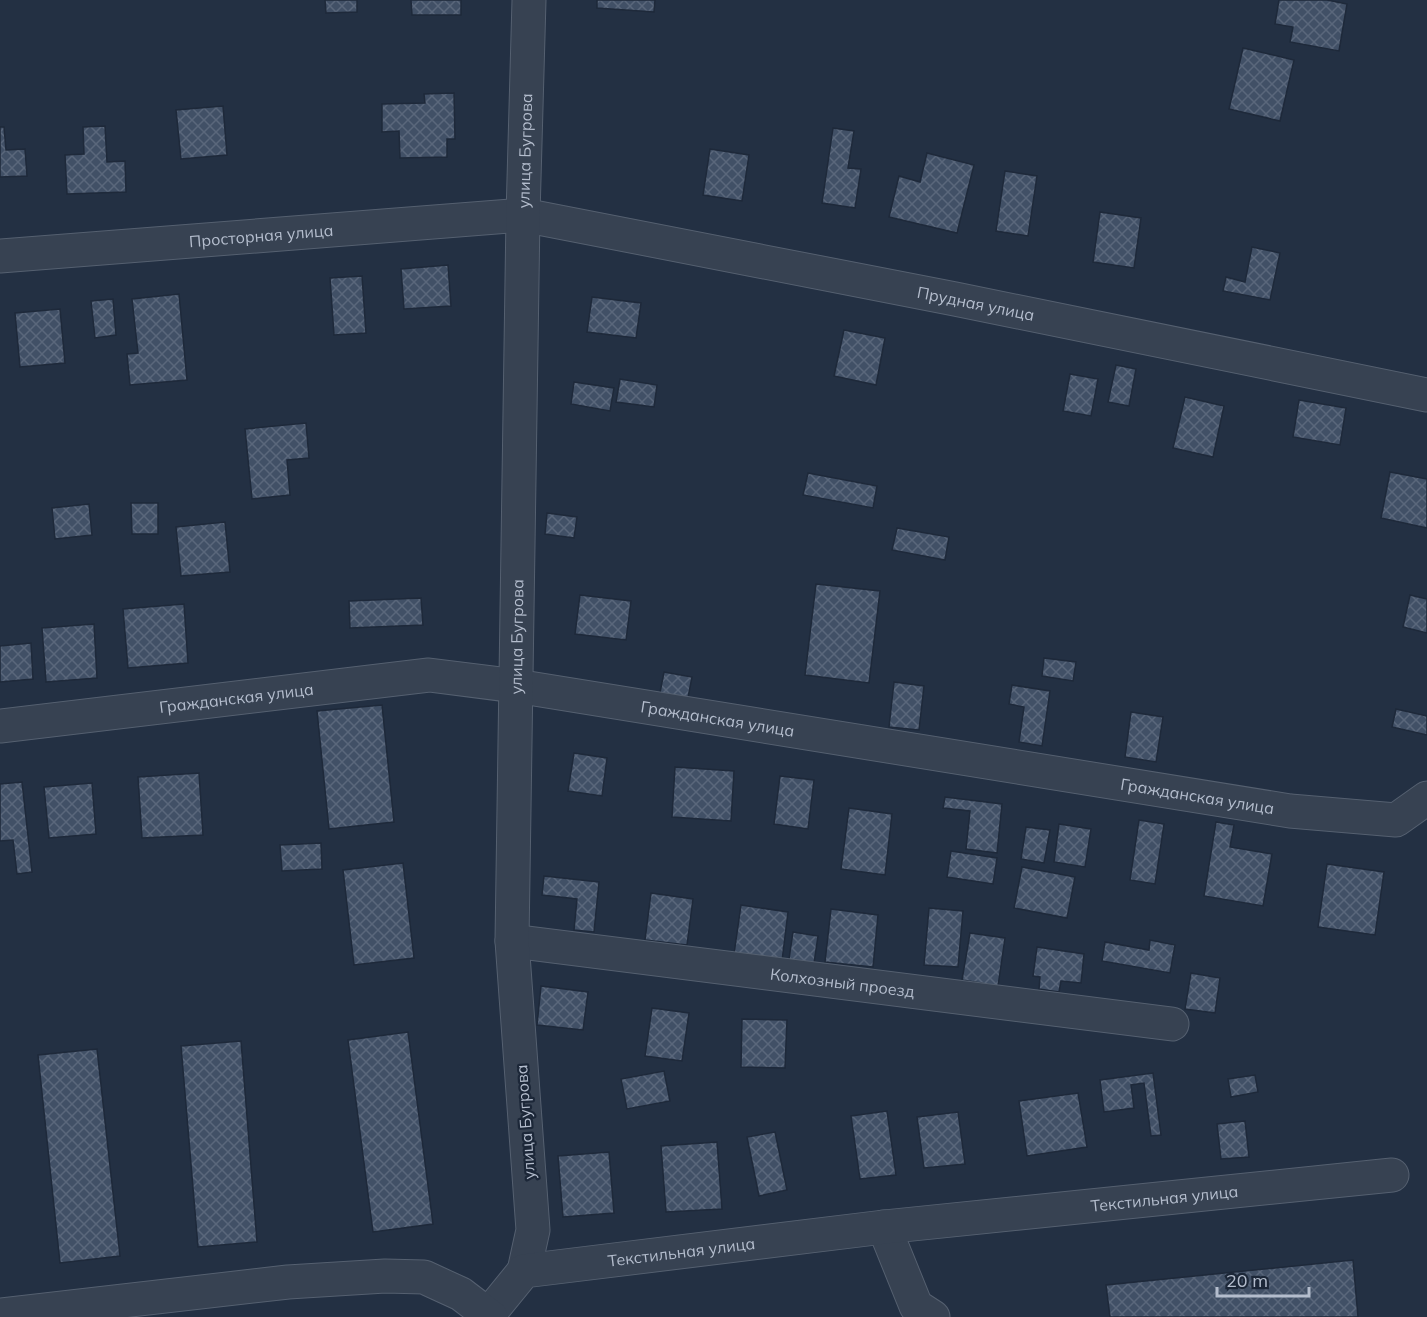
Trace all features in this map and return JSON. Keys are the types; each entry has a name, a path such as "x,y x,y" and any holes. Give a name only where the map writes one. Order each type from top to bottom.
{"street":[{"name":"улица Бугрова","path":"524,1271 533,1230 512,941 523,215 529,0"},
{"name":"Просторная улица","path":"0,256 523,215"},
{"name":"Прудная улица","path":"523,215 966,301 1427,395"},
{"name":"Гражданская улица","path":"0,726 429,675 516,686 1290,811 1396,820 1427,798"},
{"name":"Колхозный проезд","path":"512,941 1172,1024"},
{"name":"Текстильная улица","path":"524,1271 884,1227 1392,1175"},
{"path":"884,1227 916,1306 933,1317"},
{"path":"0,1315 288,1282 385,1276 424,1277 461,1294 490,1315 524,1271"}],"building":[{"path":"325,0 357,0 357,12 326,13"},
{"path":"411,0 461,0 461,15 412,15"},
{"path":"597,0 655,0 654,12 597,8"},
{"path":"1279,0 1327,0 1347,4 1339,51 1290,42 1293,27 1275,24"},
{"path":"1243,48 1294,60 1280,121 1229,109"},
{"path":"454,93 455,139 447,139 447,157 400,158 399,131 382,132 382,104 425,103 424,94"},
{"path":"223,106 227,155 181,159 176,110"},
{"path":"105,126 107,162 125,161 126,192 67,194 65,155 84,154 83,127"},
{"path":"0,127 4,127 6,150 25,149 27,176 0,177"},
{"path":"833,128 854,131 848,168 861,169 855,208 822,203"},
{"path":"710,149 749,155 742,201 703,195"},
{"path":"927,153 974,165 957,233 889,217 899,176 920,182"},
{"path":"1005,171 1037,176 1028,236 996,231"},
{"path":"1100,212 1141,218 1134,268 1093,262"},
{"path":"1252,247 1280,253 1270,300 1223,291 1226,277 1245,282"},
{"path":"448,265 451,306 404,309 401,269"},
{"path":"362,276 366,333 334,335 330,278"},
{"path":"179,294 187,380 130,385 127,354 138,353 132,299"},
{"path":"592,297 641,303 636,338 587,332"},
{"path":"113,299 116,335 95,338 91,301"},
{"path":"60,309 65,363 20,367 15,313"},
{"path":"844,330 885,338 876,385 834,376"},
{"path":"1116,365 1136,369 1129,406 1108,402"},
{"path":"1070,374 1098,379 1091,416 1063,411"},
{"path":"620,379 657,385 654,407 616,402"},
{"path":"574,382 614,388 610,411 571,404"},
{"path":"1185,397 1224,406 1213,457 1173,448"},
{"path":"1299,400 1346,408 1340,445 1293,437"},
{"path":"306,423 309,458 287,460 290,495 252,499 245,429"},
{"path":"1390,472 1427,479 1427,528 1381,518"},
{"path":"808,473 877,486 873,508 803,495"},
{"path":"131,503 158,503 158,534 132,534"},
{"path":"89,504 92,535 55,539 52,508"},
{"path":"547,513 577,517 574,538 545,534"},
{"path":"225,522 230,572 181,576 176,527"},
{"path":"897,528 949,537 945,560 892,550"},
{"path":"816,584 880,591 869,683 805,675"},
{"path":"580,595 631,601 626,640 575,634"},
{"path":"1410,595 1427,599 1427,633 1403,627"},
{"path":"421,598 423,625 350,628 349,601"},
{"path":"184,604 188,663 128,668 123,609"},
{"path":"94,624 97,678 46,682 42,628"},
{"path":"31,643 33,679 0,682 0,646"},
{"path":"1044,658 1076,662 1073,681 1042,676"},
{"path":"664,672 692,677 686,708 658,703"},
{"path":"894,682 924,686 919,730 889,727"},
{"path":"1012,685 1050,691 1042,746 1019,742 1024,707 1009,704"},
{"path":"382,705 394,822 329,829 317,711"},
{"path":"1396,709 1427,716 1427,735 1392,727"},
{"path":"1131,712 1163,717 1156,762 1125,757"},
{"path":"574,753 607,758 602,796 568,791"},
{"path":"675,767 734,771 731,821 672,817"},
{"path":"199,773 203,835 142,838 138,777"},
{"path":"780,776 814,780 808,829 774,824"},
{"path":"22,782 32,872 17,874 13,840 0,841 0,784"},
{"path":"92,783 96,834 49,838 44,787"},
{"path":"945,797 1002,804 997,853 966,849 970,811 943,808"},
{"path":"849,808 892,814 885,875 841,869"},
{"path":"1139,820 1164,824 1155,884 1130,880"},
{"path":"1216,822 1234,825 1230,847 1272,854 1263,906 1204,896"},
{"path":"1059,824 1091,829 1085,867 1054,862"},
{"path":"1026,827 1050,830 1044,863 1021,859"},
{"path":"321,843 322,869 282,871 280,845"},
{"path":"951,851 997,858 993,884 947,877"},
{"path":"403,863 414,958 354,965 343,870"},
{"path":"1327,864 1384,872 1375,935 1318,927"},
{"path":"1022,867 1075,877 1067,918 1014,908"},
{"path":"544,876 599,882 594,932 574,930 577,899 542,895"},
{"path":"651,893 693,899 687,945 645,940"},
{"path":"741,905 788,912 782,961 734,954"},
{"path":"929,908 963,911 958,967 924,965"},
{"path":"831,909 878,915 873,967 825,962"},
{"path":"793,932 818,936 813,970 788,966"},
{"path":"970,933 1005,938 998,986 962,980"},
{"path":"1150,940 1175,945 1170,973 1102,961 1105,942 1149,950"},
{"path":"1037,947 1084,954 1081,983 1061,981 1059,992 1039,989 1040,977 1033,976"},
{"path":"1191,973 1220,978 1215,1013 1185,1009"},
{"path":"541,986 588,992 583,1030 537,1025"},
{"path":"652,1008 689,1013 682,1061 645,1056"},
{"path":"742,1019 787,1020 785,1068 741,1067"},
{"path":"408,1032 433,1224 373,1232 348,1040"},
{"path":"241,1041 257,1242 198,1247 181,1046"},
{"path":"97,1049 120,1256 60,1263 38,1055"},
{"path":"664,1071 670,1101 627,1109 621,1079"},
{"path":"1153,1073 1161,1135 1151,1136 1144,1083 1131,1085 1134,1108 1104,1112 1100,1080"},
{"path":"1255,1075 1258,1092 1231,1097 1228,1079"},
{"path":"1078,1093 1087,1147 1027,1156 1019,1101"},
{"path":"887,1111 896,1175 860,1179 851,1116"},
{"path":"958,1112 965,1164 924,1168 917,1117"},
{"path":"1245,1121 1249,1157 1221,1159 1217,1124"},
{"path":"775,1132 787,1190 759,1196 747,1137"},
{"path":"717,1142 722,1209 666,1212 661,1146"},
{"path":"609,1152 614,1213 563,1217 558,1156"},
{"path":"1353,1260 1358,1317 1110,1317 1106,1285"}]}
